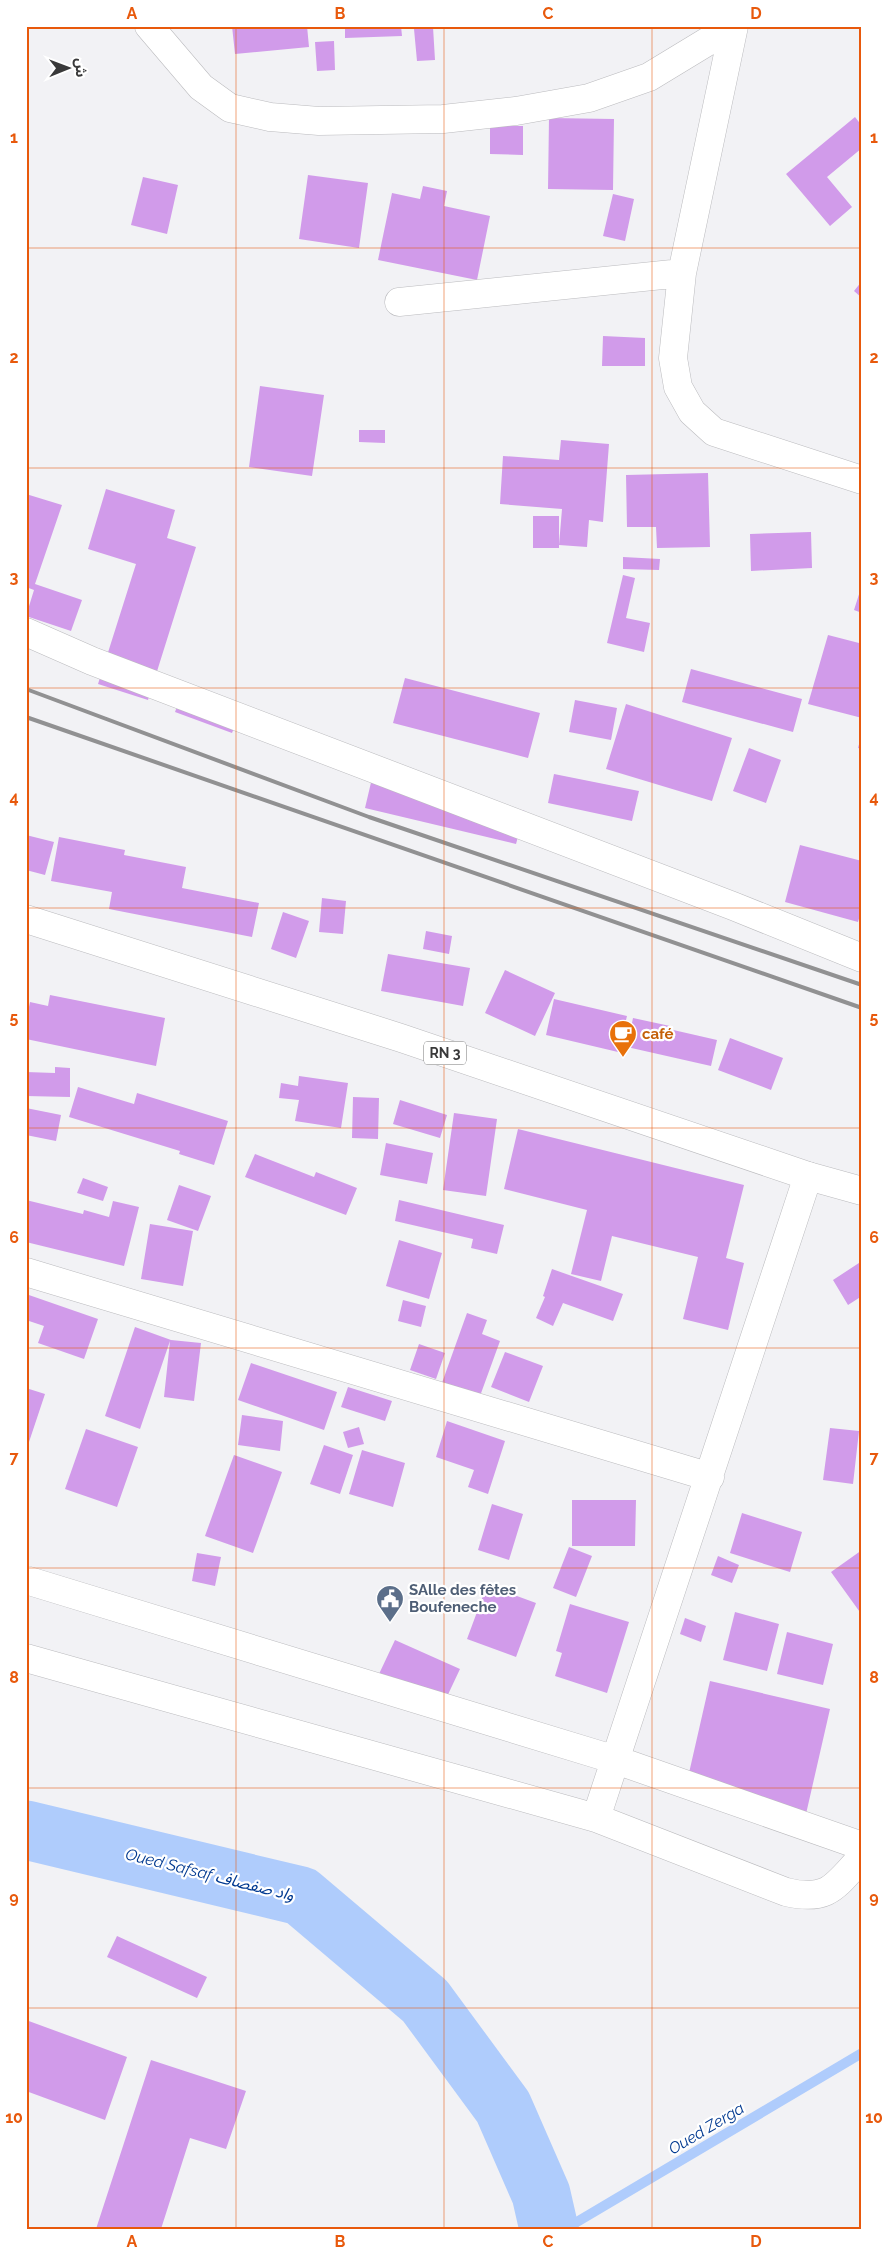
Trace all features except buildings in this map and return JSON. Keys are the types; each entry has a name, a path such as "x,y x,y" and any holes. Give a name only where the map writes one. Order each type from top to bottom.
{"street":[{"path":"149,26 201,87 230,108 270,116 319,120 443,119 516,111 589,98 649,77 734,26"},
{"path":"734,26 682,273 673,358 678,387 692,412 714,432 862,480"},
{"path":"399,302 682,273"},
{"path":"26,632 92,661 724,902 862,958"},
{"name":"RN 3","path":"26,919 401,1038 808,1176 862,1191"},
{"path":"596,1818 808,1176"},
{"path":"26,1272 710,1476"},
{"path":"26,1580 616,1760 862,1846"},
{"path":"26,1658 596,1818 786,1892 804,1896 831,1891 862,1857"}],"waterway":[{"name":"Oued Safsaf واد صفصاف","path":"26,1830 301,1896 425,2001 503,2107 541,2194 549,2229"},
{"name":"Oued Zerga","path":"565,2229 862,2053"}],"railway":[{"path":"26,689 369,817 862,985"},
{"path":"26,717 862,1008"}],"place":[{"name":"café","path":"623,1058"},
{"name":"SAlle des fêtes Boufeneche","path":"390,1623"}]}
